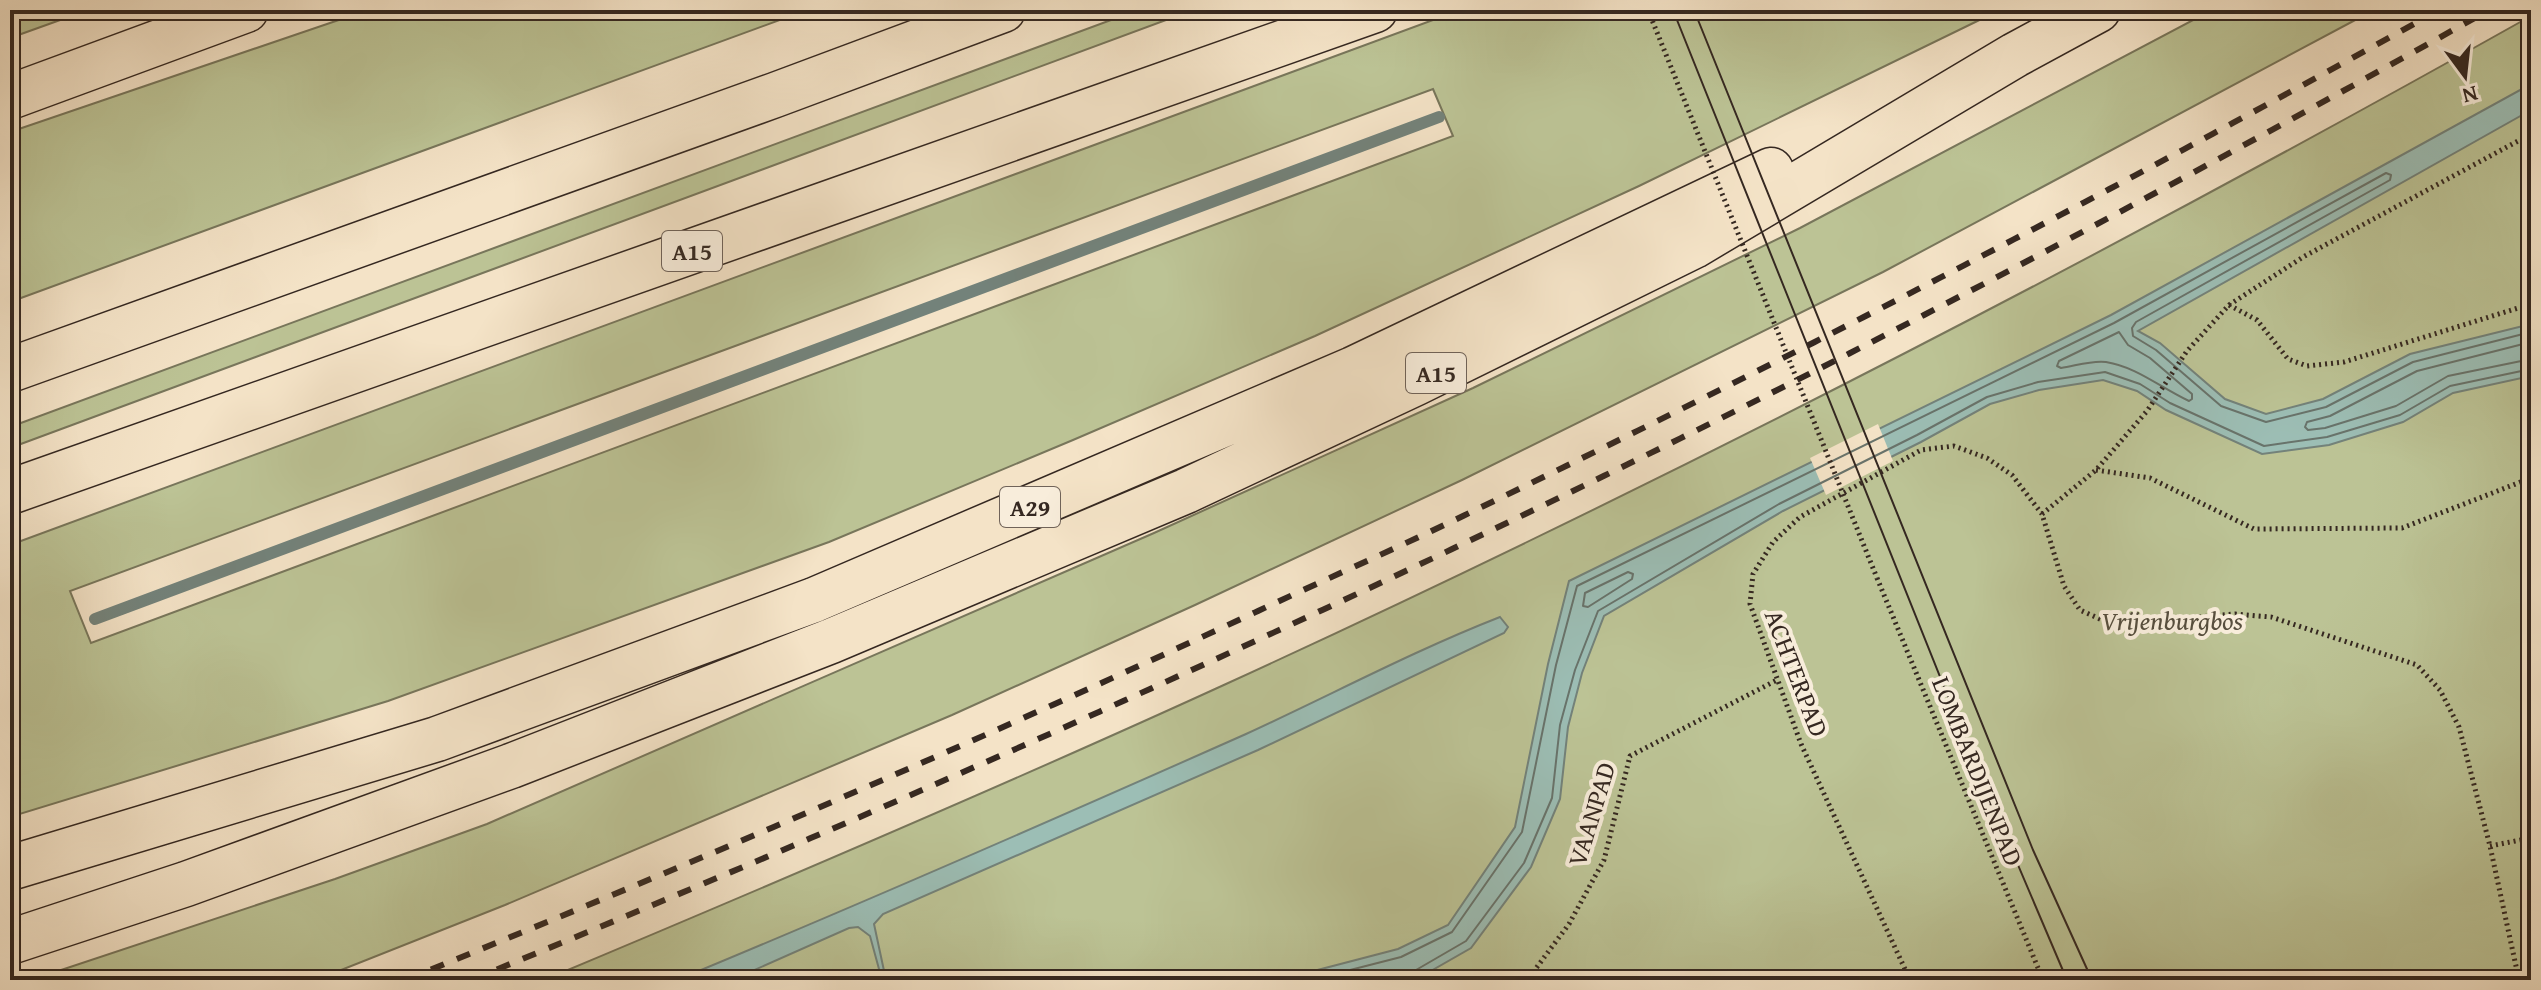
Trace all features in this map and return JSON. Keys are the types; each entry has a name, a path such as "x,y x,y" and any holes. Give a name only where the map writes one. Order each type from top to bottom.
{"highway":[{"path":"10,97 246,10"},
{"path":"10,370 1003,10"},
{"name":"A15","path":"10,492 1375,10"},
{"name":"A15","path":"10,942 186,884 526,761 831,641 1186,491 1416,383 1694,246 2015,55 2098,10"},
{"name":"A29","path":"10,868 437,739 814,600 1353,369 2015,55"}],"path":[{"name":"LOMBARDIJENPAD","path":"1648,10 2043,980"},
{"path":"2519,980 2490,846 2459,727 2440,690 2417,665 2271,617 2235,614 2111,624 2080,610 2064,586 2042,514 2096,470 2147,411 2187,351 2229,305 2303,257 2531,134"},
{"path":"2229,305 2257,320 2288,359 2307,366 2344,362 2531,304"},
{"name":"ACHTERPAD","path":"1910,980 1801,744 1750,604 1753,574 1773,542 1800,517 1921,450 1954,446 1987,458 2012,475 2042,514"},
{"path":"2096,470 2150,478 2254,529 2402,528 2531,478"},
{"name":"VAANPAD","path":"1524,980 1569,924 1604,860 1630,756 1777,680"},
{"path":"2490,846 2531,838"}],"green space":[{"path":"10,10 88,10 10,38"},
{"path":"368,10 807,10 10,302 10,132"},
{"path":"1138,10 1193,10 10,448 10,427"},
{"path":"1460,10 2000,10 1639,186 1315,336 829,542 388,701 10,817 10,545","holes":["1433,89 1453,136 91,643 70,591"]},
{"path":"2212,10 2374,10 1883,272 1462,480 952,715 505,905 316,980 31,980 335,879 487,824 1154,533 1473,388 1800,228"},
{"name":"Vrijenburgbos","path":"2531,16 2531,980 544,980 886,835 1141,722 1558,527 2048,279"}],"water":[{"path":"2531,84 2531,110 2138,331 2160,343 2225,399 2266,414 2323,399 2410,354 2531,324 2531,376 2453,393 2403,422 2329,445 2262,454 2166,410 2137,391 2103,380 2039,390 1990,404 1783,511 1604,616 1582,673 1568,727 1560,799 1531,867 1471,948 1415,980 1279,980 1398,949 1448,925 1515,827 1548,664 1569,581 2111,315"},
{"path":"1500,617 1508,627 1504,633 1258,750 883,914 874,924 886,980 882,980 870,936 858,927 849,928 732,980 677,980 1104,797"}],"pier":[{"path":"1878,424 1893,461 1826,495 1810,458"}],"waterway":[{"path":"95,619 1439,117"}],"tram line":[{"path":"1673,10 1975,764 2067,980"},
{"path":"1694,10 2033,850 2092,980"}],"railway":[{"path":"405,980 940,755 1437,528 1710,395 1955,270 2439,10"},
{"path":"471,980 1023,746 1567,494 1995,278 2489,10"}]}
